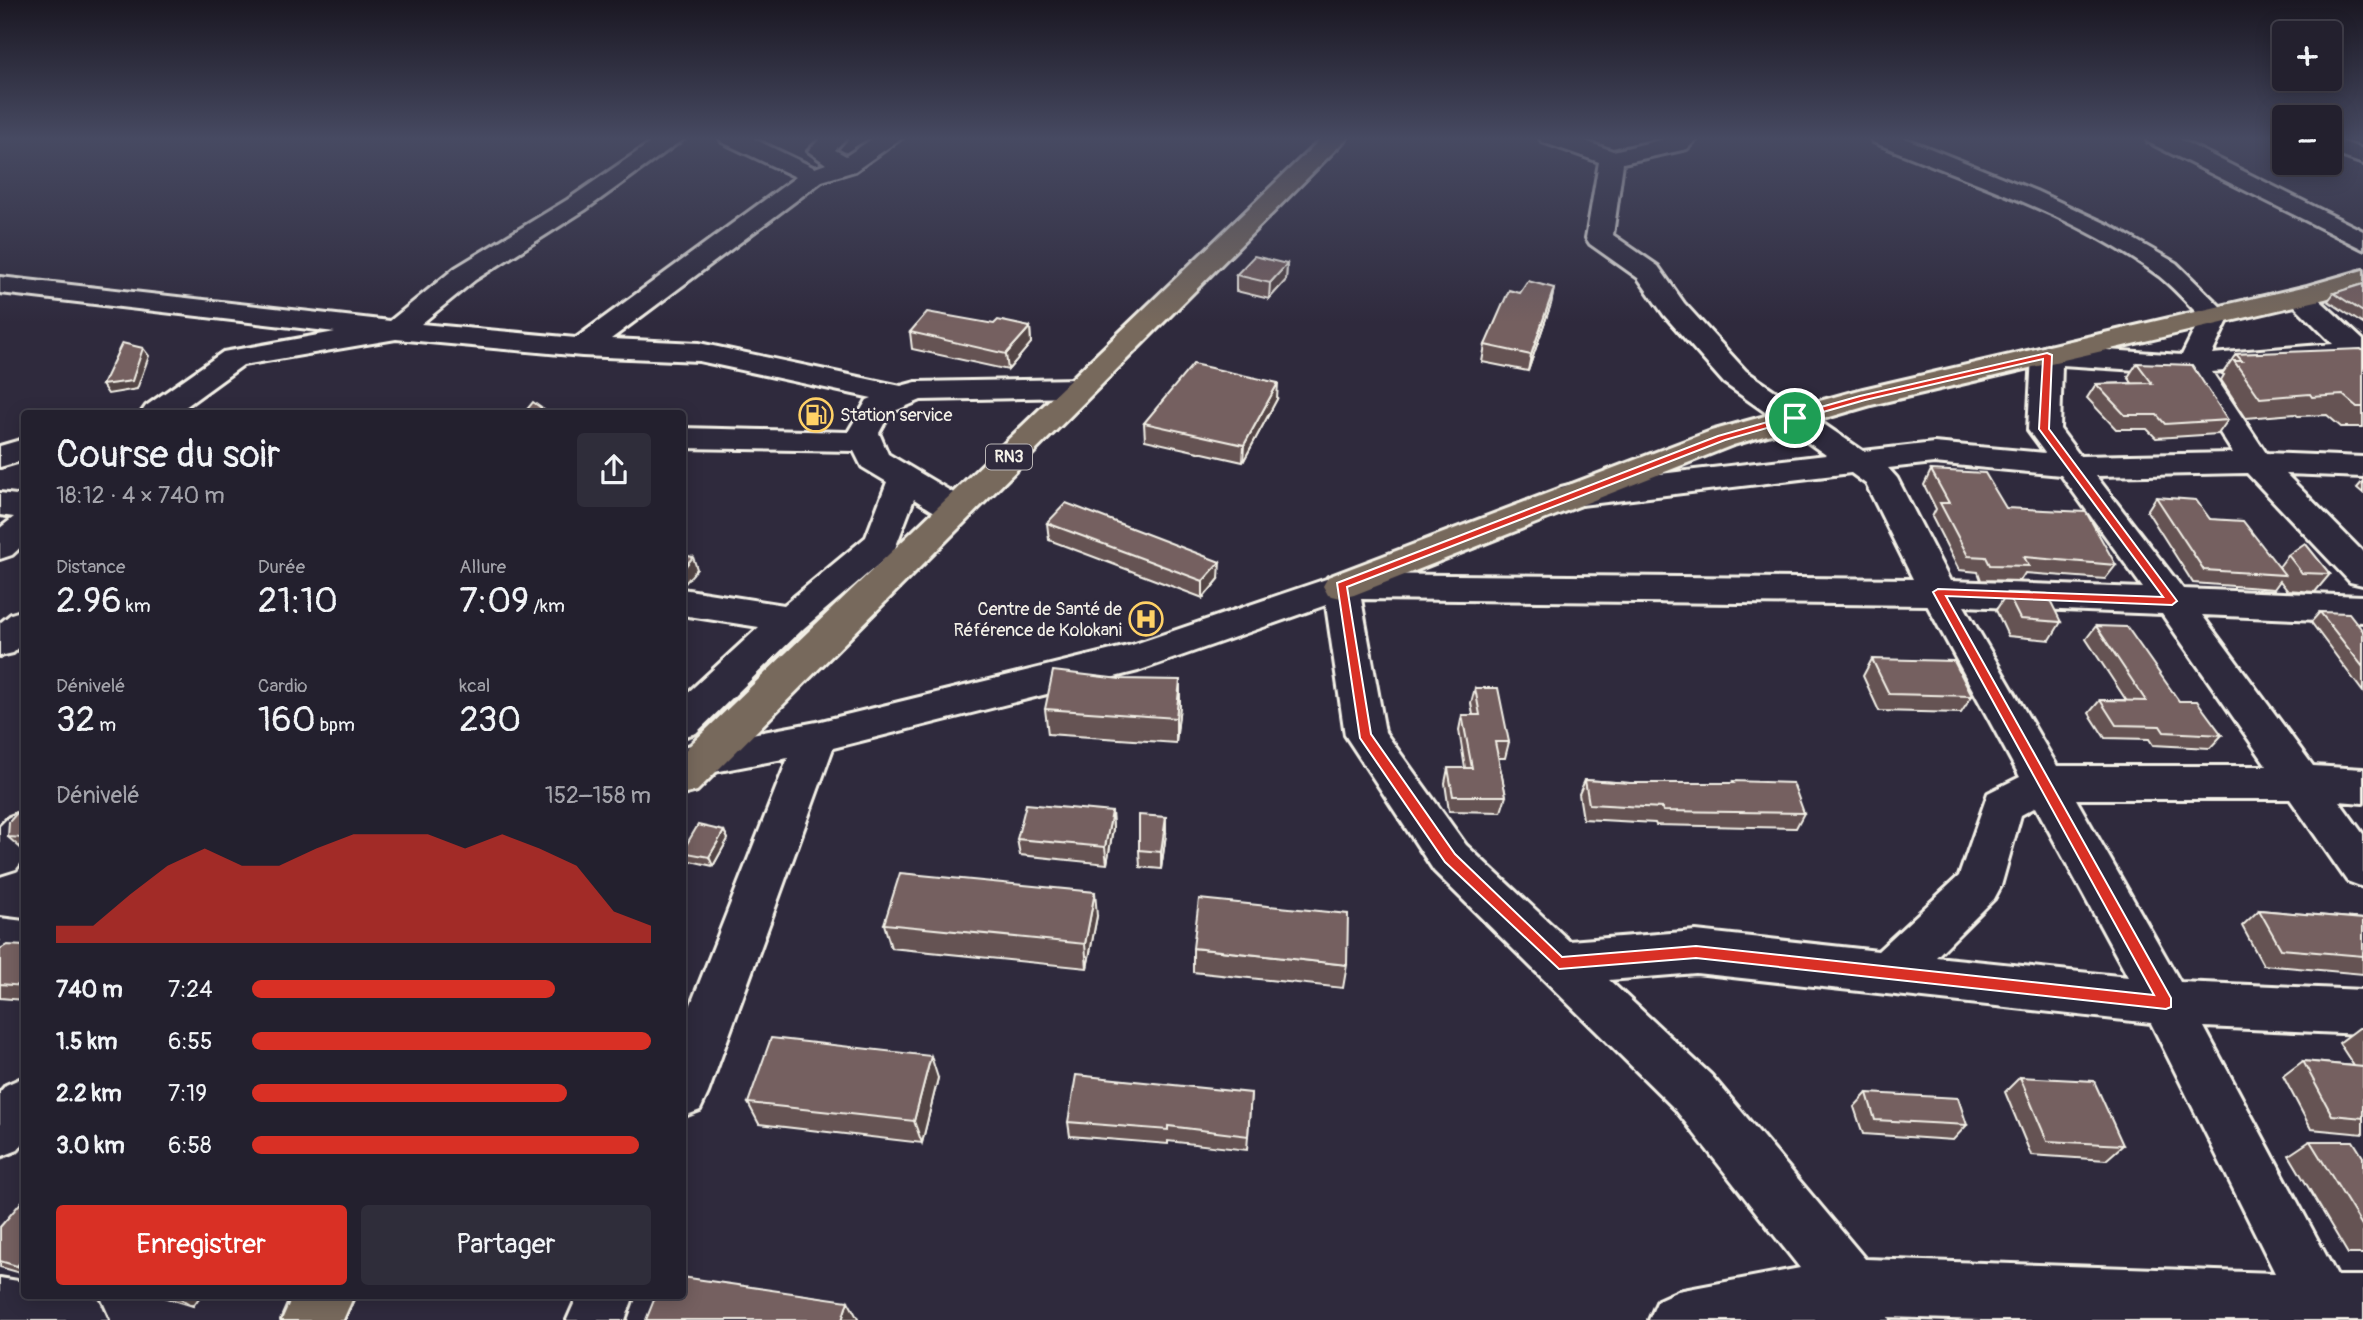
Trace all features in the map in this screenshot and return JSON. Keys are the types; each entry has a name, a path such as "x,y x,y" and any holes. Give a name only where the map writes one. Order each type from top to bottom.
{"main road":[{"name":"RN3","path":"690,766 1274,199"},
{"path":"1341,586 1721,438 1863,398 2300,297 2363,278"},
{"path":"312,1320 324,1299"}],"street":[{"path":"162,410 234,358 396,330 466,274 585,199"},
{"path":"582,347 768,199"},
{"path":"1606,199 1600,238 1648,272 1674,309 1735,377 1880,478 1938,592 2338,1310 1856,1304 1678,1320"},
{"path":"2031,199 2126,245 2168,270 2216,316 2192,365"},
{"path":"2279,199 2363,241"},
{"path":"0,285 396,330 582,347 699,352 904,396"},
{"path":"2300,297 2361,352"},
{"path":"2361,352 2192,365 2047,355 2044,429 2172,601 2363,868"},
{"path":"2192,365 2256,463 2363,573"},
{"path":"955,509 874,460 863,433 878,407 916,391 1079,388"},
{"path":"686,438 867,442"},
{"path":"0,457 21,450"},
{"path":"1571,495 1855,460 1934,453 2071,466 2256,463 2363,467"},
{"path":"686,718 792,619 882,543 904,480"},
{"path":"0,504 21,507"},
{"path":"0,547 21,528"},
{"path":"1341,586 1365,734 1450,858 1693,1092 1856,1304"},
{"path":"690,766 1138,657 1341,586 1938,592 2363,609"},
{"path":"686,603 792,619"},
{"path":"0,643 21,626"},
{"path":"0,656 21,659"},
{"path":"686,1082 817,737"},
{"path":"1887,973 1978,886 2003,805 2045,783 2301,782 2363,786"},
{"path":"0,856 21,832"},
{"path":"0,938 21,941"},
{"path":"1559,963 1696,952 2166,1003 2363,1012"},
{"path":"0,1101 21,1089"},
{"path":"0,1132 21,1106"},
{"path":"596,1320 604,1299"},
{"path":"0,1307 79,1320"}],"building":[{"path":"1254,256 1287,264 1270,283 1236,275"},
{"path":"1528,281 1554,288 1531,355 1485,345 1509,290 1520,293"},
{"path":"2363,284 2363,312 2334,293"},
{"path":"927,312 994,324 998,320 1030,327 1006,354 910,332"},
{"path":"122,343 143,348 132,381 102,385"},
{"path":"2361,349 2363,407 2357,407 2343,395 2312,397 2310,394 2260,398 2234,361 2242,361 2236,354"},
{"path":"2137,363 2192,365 2228,420 2165,424 2157,415 2125,415 2096,384 2152,383"},
{"path":"1193,364 1278,383 1244,445 1144,423"},
{"path":"533,402 544,410 526,410"},
{"path":"1931,470 1985,473 2006,508 2086,512 2116,565 2024,557 2029,566 1990,565 1986,557 1968,556 1940,503 1949,503"},
{"path":"2156,497 2196,500 2210,519 2243,521 2285,575 2204,570"},
{"path":"1066,503 1220,562 1203,581 1047,523"},
{"path":"2305,543 2330,574 2302,573 2288,555"},
{"path":"686,556 693,557 686,565"},
{"path":"2007,593 2047,594 2061,622 2020,619"},
{"path":"2320,612 2349,613 2363,631 2363,667"},
{"path":"2096,626 2127,627 2179,701 2197,701 2222,735 2164,732 2160,726 2116,725 2100,700 2146,701"},
{"path":"1872,659 1954,661 1972,696 1889,694"},
{"path":"1053,671 1120,679 1180,680 1176,718 1045,709"},
{"path":"1475,688 1498,688 1509,742 1495,742 1506,796 1453,796 1448,768 1472,768 1462,715 1480,715"},
{"path":"1585,780 1630,783 1793,783 1804,813 1663,811 1662,808 1589,804"},
{"path":"1026,804 1112,812 1105,847 1017,839"},
{"path":"21,808 21,838 8,837 9,822"},
{"path":"1139,815 1166,817 1161,852 1139,850"},
{"path":"698,825 724,831 709,857 686,853 686,845"},
{"path":"900,873 1095,892 1085,944 884,924"},
{"path":"1199,899 1348,914 1347,965 1193,948"},
{"path":"2259,910 2363,919 2363,956 2281,949"},
{"path":"7,945 21,946 21,986 0,984 0,949"},
{"path":"771,1038 931,1056 914,1121 748,1103"},
{"path":"2303,1061 2363,1067 2363,1118 2332,1115"},
{"path":"1076,1075 1251,1093 1248,1136 1168,1126 1168,1130 1068,1122"},
{"path":"2020,1077 2094,1081 2123,1145 2047,1141"},
{"path":"1867,1093 1958,1098 1967,1125 1875,1120"},
{"path":"2310,1141 2353,1141 2363,1157 2363,1227"},
{"path":"21,1202 21,1261 17,1266 0,1261 0,1227"},
{"path":"686,1278 848,1301 842,1320 646,1320 654,1299 686,1299"}],"place":[{"name":"Station service","path":"816,415"},
{"name":"Centre de Santé de Référence de Kolokani","path":"1146,619"}],"route":[{"path":"2047,355 2044,429 2172,601 1938,592 2166,1003 1696,952 1559,963 1450,858 1365,734 1341,586 1721,438 1795,418 1863,398 2047,355"}]}
